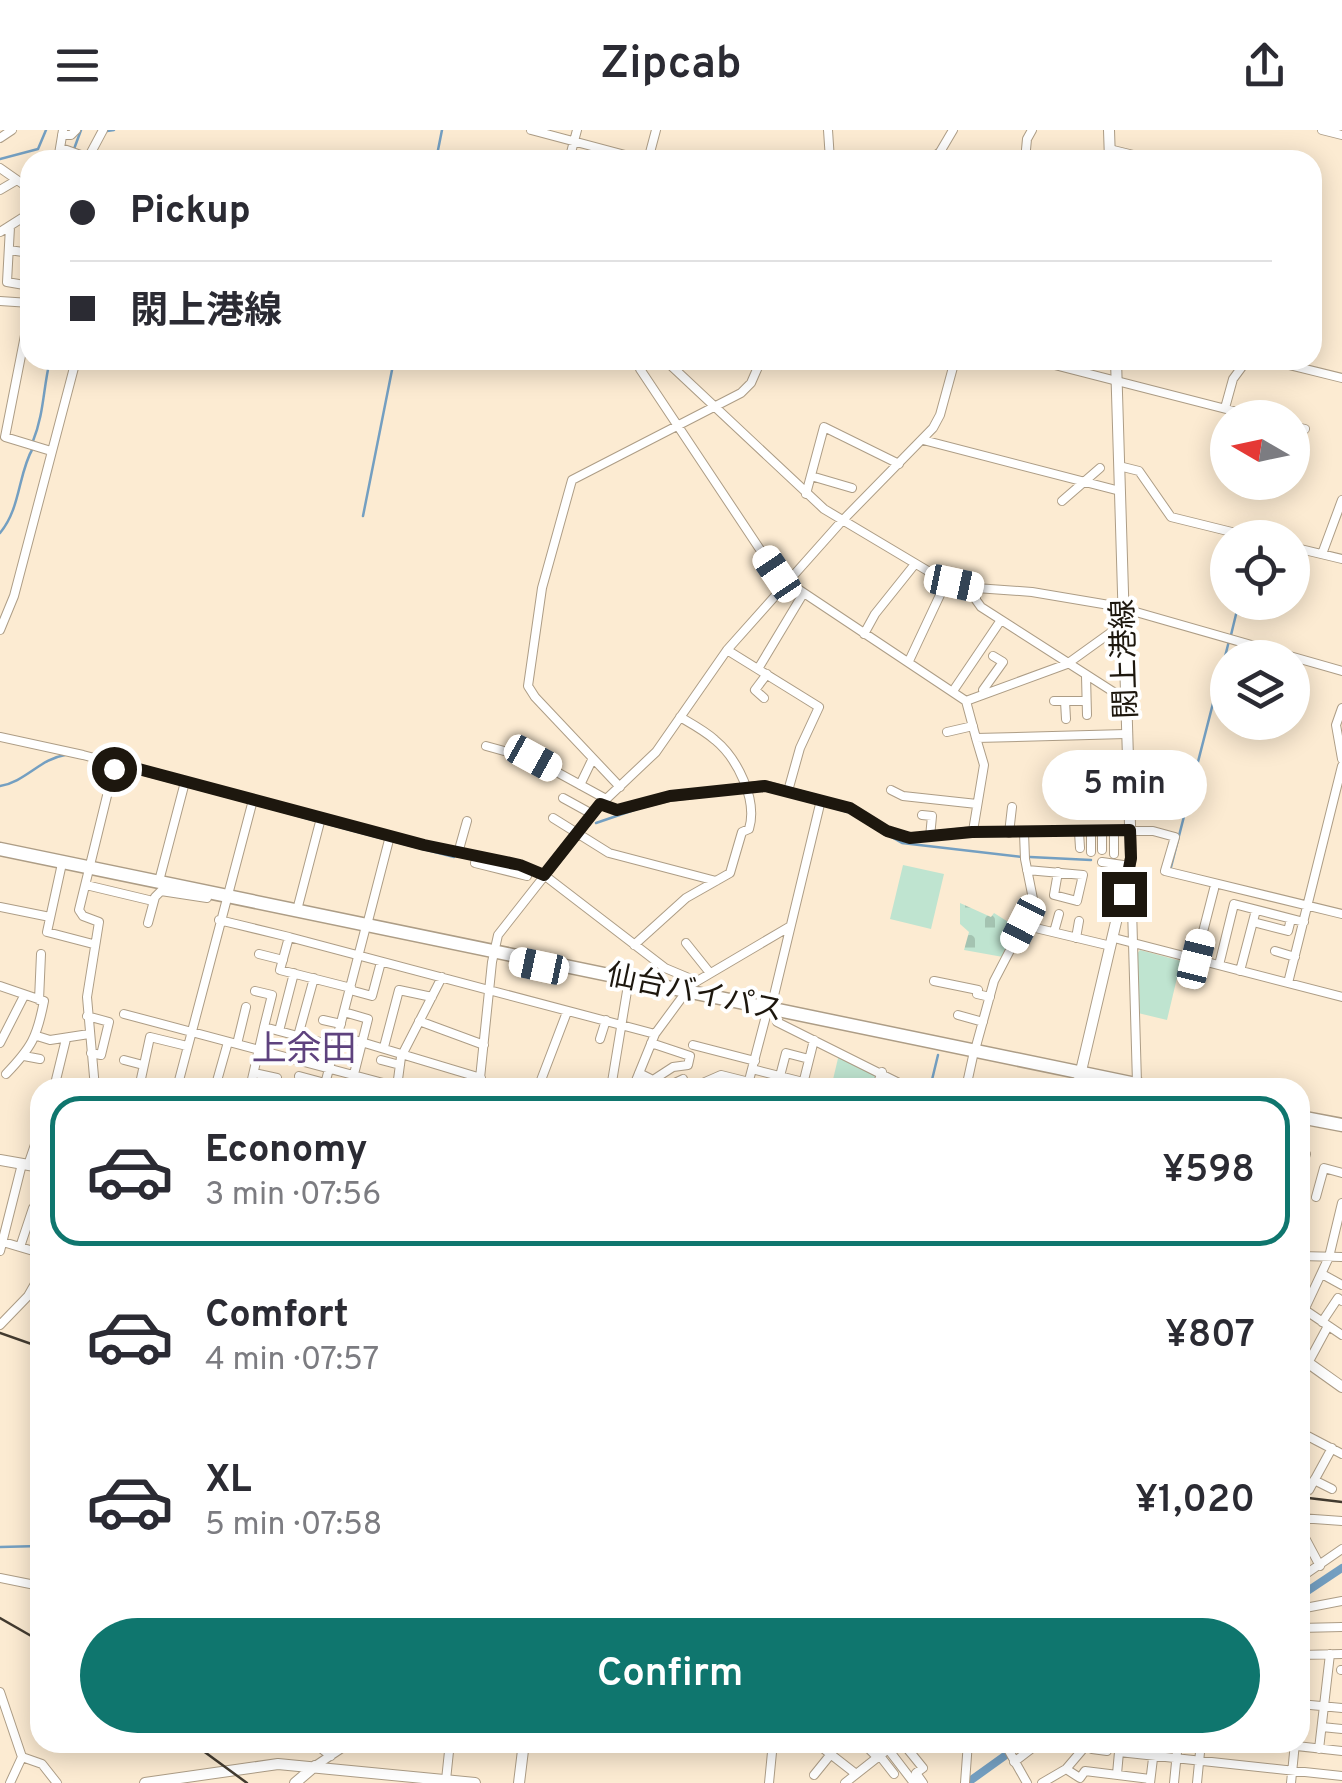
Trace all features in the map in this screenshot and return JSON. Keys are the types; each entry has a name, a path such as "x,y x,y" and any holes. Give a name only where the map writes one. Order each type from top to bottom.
{"highway":[{"name":"仙台バイパス","path":"0,852 87,875 297,910 366,927"},
{"name":"仙台バイパス","path":"0,852 87,875 159,881 629,982 689,989 1069,1078"},
{"path":"1310,1122 1342,1128"}],"main road":[{"name":"閖上港線","path":"1078,1078 1112,942 1128,896 1130,862 1116,370"},
{"path":"0,1160 30,1165"},
{"path":"1310,1364 1342,1387"},
{"path":"519,1783 523,1753"},
{"path":"144,1783 266,1764 475,1783"},
{"path":"294,1783 313,1768"},
{"path":"176,1783 256,1771 313,1768 429,1783"},
{"path":"293,1770 294,1783"}],"street":[{"path":"0,138 12,130"},
{"path":"62,133 70,135 76,130"},
{"path":"531,130 606,150"},
{"path":"572,150 577,130"},
{"path":"1322,130 1342,135"},
{"path":"62,133 71,150"},
{"path":"0,168 20,182"},
{"path":"0,190 17,180"},
{"path":"0,232 20,220"},
{"path":"10,226 6,282 20,284"},
{"path":"9,250 20,252"},
{"path":"20,357 4,437 52,452"},
{"path":"0,630 14,596 73,370"},
{"path":"641,370 786,584 966,701 984,764 972,832"},
{"path":"676,370 806,494 841,522 947,580 976,588 1032,592 1124,608 1342,671"},
{"path":"620,787 528,686 542,588 574,476 716,408 746,389 756,370"},
{"path":"480,1078 498,935 592,814 650,760 727,650 841,522 923,440 940,416 952,370"},
{"path":"1076,370 1210,404"},
{"path":"1227,400 1240,370"},
{"path":"1310,370 1342,378"},
{"path":"806,494 824,428 899,464"},
{"path":"923,440 1120,491"},
{"path":"1119,466 1139,471 1171,517 1210,527"},
{"path":"1062,501 1100,468"},
{"path":"811,476 852,488"},
{"path":"1322,554 1342,500"},
{"path":"1310,551 1342,559"},
{"path":"864,634 874,614 915,564"},
{"path":"908,661 947,580"},
{"path":"976,588 979,605 1126,700"},
{"path":"764,698 756,690 762,672 803,594"},
{"path":"954,691 1001,620"},
{"path":"966,701 1066,664 1120,622 1124,623"},
{"path":"727,650 819,707 800,748 788,790"},
{"path":"984,694 1003,662 994,656"},
{"path":"956,663 967,670"},
{"path":"1086,676 1087,715"},
{"path":"1054,701 1086,701"},
{"path":"1065,701 1066,719"},
{"path":"1288,983 1342,763 1336,725 1342,708"},
{"path":"634,945 686,898 732,871 742,832 751,827 748,790 721,745 680,717"},
{"path":"946,732 973,726"},
{"path":"976,738 1126,734"},
{"path":"0,737 389,839 520,865 544,875 689,989"},
{"path":"486,746 533,758 617,810 670,796 765,786 854,810 896,835 1130,830 1175,837 1166,871 1342,914"},
{"path":"580,785 592,760"},
{"path":"94,1078 87,1016 93,944 99,922 80,913 115,766"},
{"path":"159,881 184,784"},
{"path":"891,790 903,796 978,804"},
{"path":"563,798 592,814"},
{"path":"179,1078 252,802"},
{"path":"750,1078 771,1011 820,802"},
{"path":"1009,833 1012,806"},
{"path":"922,816 932,816 930,837"},
{"path":"552,818 608,853 716,882"},
{"path":"297,910 320,820"},
{"path":"458,853 467,821"},
{"path":"1114,830 1114,854"},
{"path":"1090,831 1091,852"},
{"path":"1102,831 1102,850"},
{"path":"1079,832 1080,848"},
{"path":"968,1078 994,981 1034,901 1025,861 1024,833"},
{"path":"326,1078 389,839"},
{"path":"477,856 475,863 527,876"},
{"path":"1025,861 1083,875 1077,901 1054,895 1058,872"},
{"path":"1102,862 1130,862"},
{"path":"61,868 47,932 93,944"},
{"path":"87,875 154,902"},
{"path":"1196,959 1214,889"},
{"path":"148,924 161,892 207,898"},
{"path":"1128,896 1134,1078"},
{"path":"1219,965 1234,904 1304,922"},
{"path":"0,906 50,917"},
{"path":"1240,970 1256,910"},
{"path":"1054,932 1059,914"},
{"path":"1253,922 1288,931 1291,919"},
{"path":"219,920 606,1020 690,1056 688,1065 673,1067 656,1078"},
{"path":"1076,938 1080,921"},
{"path":"1023,924 1076,938 1132,943 1342,997"},
{"path":"637,1078 653,1038 689,989 789,927"},
{"path":"288,938 280,970 372,996 381,962"},
{"path":"686,944 710,973"},
{"path":"1275,951 1295,956"},
{"path":"39,1000 41,954"},
{"path":"259,954 283,960"},
{"path":"280,1031 294,973"},
{"path":"399,1078 403,1052 442,977"},
{"path":"298,1036 314,978"},
{"path":"934,981 978,990 977,994 990,997"},
{"path":"613,1078 629,982"},
{"path":"1,988 44,1001 37,1036 6,1074"},
{"path":"384,1047 399,990 432,998"},
{"path":"253,1078 272,996 254,991"},
{"path":"0,1042 24,996"},
{"path":"219,1078 246,1007"},
{"path":"771,1011 777,1022 892,1078"},
{"path":"344,1012 368,1019 354,1074"},
{"path":"542,1078 566,1012"},
{"path":"124,1014 368,1078"},
{"path":"958,1015 983,1022"},
{"path":"87,1016 109,1022 100,1054 91,1053"},
{"path":"323,1020 341,1024"},
{"path":"600,1039 606,1020"},
{"path":"419,1021 484,1045"},
{"path":"264,1028 335,1046"},
{"path":"37,1036 66,1039 89,1034"},
{"path":"338,1036 403,1052 468,1078"},
{"path":"141,1078 150,1037 187,1046"},
{"path":"56,1078 66,1039"},
{"path":"805,1078 814,1040"},
{"path":"693,1045 785,1078"},
{"path":"780,1076 786,1054 809,1060"},
{"path":"24,1056 40,1059"},
{"path":"124,1060 143,1065"},
{"path":"380,1060 400,1065"},
{"path":"880,1078 882,1072"},
{"path":"254,1073 277,1078"},
{"path":"639,1073 649,1078"},
{"path":"299,1076 305,1078"},
{"path":"30,1165 1,1244 30,1250"},
{"path":"1316,1197 1324,1168 1342,1173"},
{"path":"1310,1299 1329,1257 1342,1203"},
{"path":"20,1247 30,1218"},
{"path":"1310,1256 1342,1256"},
{"path":"1322,1274 1342,1285"},
{"path":"0,1325 30,1292"},
{"path":"1332,1328 1338,1298 1342,1301"},
{"path":"1310,1353 1342,1319"},
{"path":"1310,1437 1342,1454"},
{"path":"1310,1488 1332,1448"},
{"path":"1314,1480 1332,1489"},
{"path":"1310,1519 1342,1521"},
{"path":"1310,1572 1342,1549"},
{"path":"1310,1550 1320,1566"},
{"path":"0,1578 30,1584"},
{"path":"1310,1608 1342,1601"},
{"path":"1310,1626 1342,1627"},
{"path":"1319,1749 1330,1654"},
{"path":"1310,1655 1342,1654"},
{"path":"1328,1678 1342,1680"},
{"path":"0,1692 5,1725 22,1756 42,1764 57,1783"},
{"path":"1310,1702 1342,1708"},
{"path":"1322,1727 1342,1729"},
{"path":"1310,1747 1342,1751"},
{"path":"327,1753 331,1756"},
{"path":"313,1768 336,1753"},
{"path":"446,1780 449,1753"},
{"path":"769,1783 772,1753"},
{"path":"874,1753 894,1774"},
{"path":"845,1783 884,1753"},
{"path":"891,1753 914,1783"},
{"path":"909,1753 922,1768 916,1773 923,1783"},
{"path":"965,1779 967,1753"},
{"path":"1009,1753 1027,1783"},
{"path":"1013,1761 1024,1753"},
{"path":"1042,1783 1066,1770 1080,1753"},
{"path":"1105,1783 1118,1753"},
{"path":"1143,1753 1342,1776"},
{"path":"1066,1770 1080,1781 1085,1770 1150,1781 1154,1753"},
{"path":"1174,1783 1177,1753"},
{"path":"1196,1783 1200,1753"},
{"path":"1290,1783 1294,1753"},
{"path":"814,1775 831,1754 866,1783"},
{"path":"10,1783 22,1756"}],"green space":[{"path":"903,865 944,874 931,929 890,919"},
{"path":"960,903 991,917 994,913 1018,928 1003,957 964,950 969,932 960,924"},
{"path":"1140,950 1181,961 1167,1020 1138,1013"},
{"path":"839,1054 880,1073 878,1078 833,1078"}],"waterway":[{"path":"34,150 46,130"},
{"path":"74,149 81,130"},
{"path":"107,131 114,130"},
{"path":"438,150 442,130"},
{"path":"0,159 20,154"},
{"path":"33,441 48,370"},
{"path":"363,516 392,370"},
{"path":"0,533 12,513 33,448"},
{"path":"1231,635 1235,620"},
{"path":"1171,867 1210,715"},
{"path":"0,786 65,755"},
{"path":"821,804 851,813"},
{"path":"266,807 316,821"},
{"path":"596,823 637,809"},
{"path":"324,823 384,839"},
{"path":"867,823 902,843 1022,857"},
{"path":"392,841 454,857"},
{"path":"1030,857 1091,860"},
{"path":"932,1078 938,1055"},
{"path":"0,1547 30,1546"},
{"path":"1310,1589 1342,1568"},
{"path":"967,1783 1009,1753"}],"railway":[{"path":"0,1333 30,1344"},
{"path":"1310,1498 1342,1502"},
{"path":"0,1618 30,1635"},
{"path":"206,1753 247,1783"}],"district":[{"name":"上余田","path":"304,1048"}],"route":[{"path":"114,769 116,763 424,845 520,865 544,875 600,804 617,810 670,796 765,786 850,808 887,831 910,838 972,832 1130,830 1131,858 1124,894"}]}
